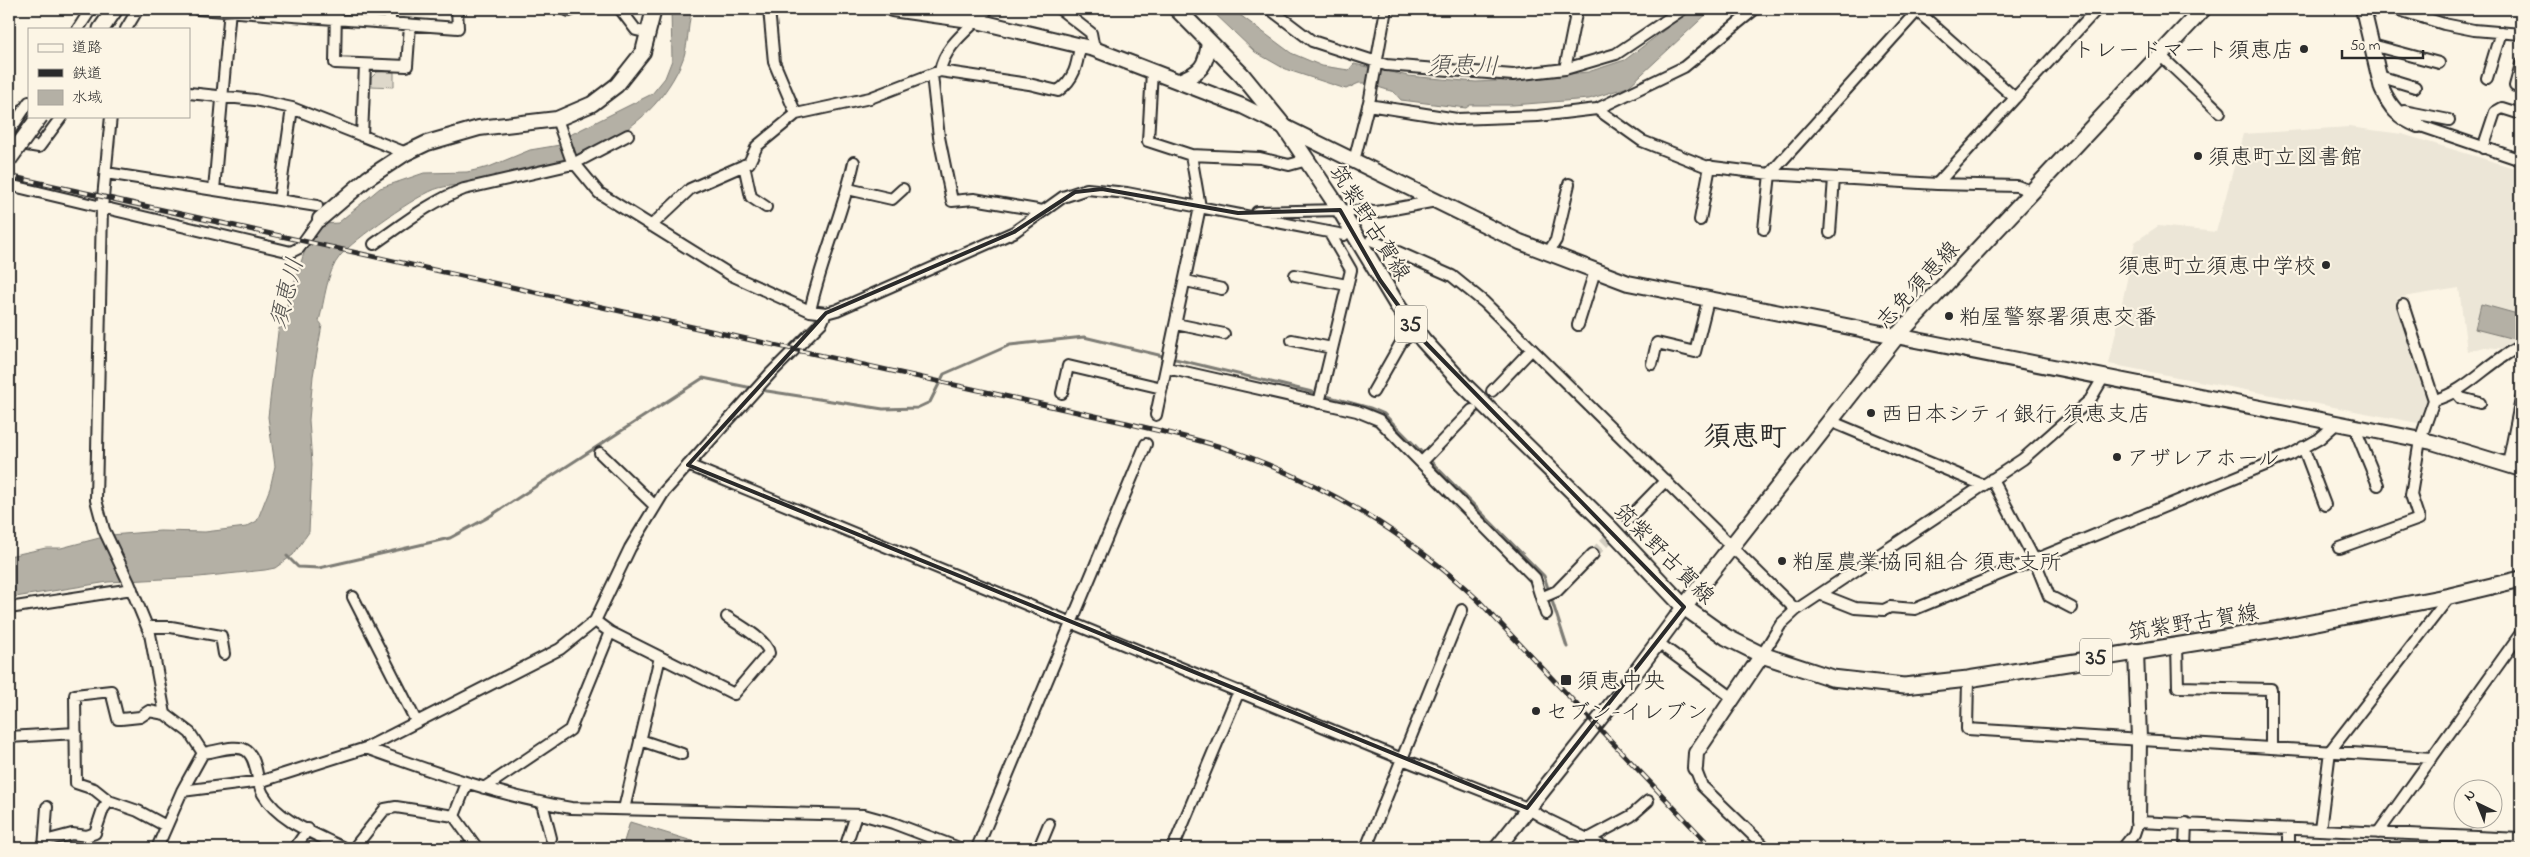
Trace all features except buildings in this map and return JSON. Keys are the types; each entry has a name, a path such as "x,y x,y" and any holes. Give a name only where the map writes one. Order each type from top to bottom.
{"main road":[{"path":"102,28 115,9"},
{"name":"筑紫野古賀線","path":"1177,9 1242,75 1286,128 1340,210 1380,280 1416,331 1462,384 1607,525 1684,608 1726,637 1762,655 1832,678 1904,686 1968,679 2136,650 2281,629 2450,596 2521,579"},
{"name":"志免須恵線","path":"1684,608 1896,337 2203,9"},
{"path":"9,159 39,118"}],"street":[{"path":"79,28 91,9"},
{"path":"127,28 138,9"},
{"path":"197,9 336,14 390,23 458,28 458,9"},
{"path":"390,9 390,23"},
{"path":"565,9 570,11 574,9"},
{"path":"620,9 636,30 649,33"},
{"path":"10,188 291,252 299,248 318,213 406,153 448,135 471,130 558,122 592,104 617,85 643,52 654,9"},
{"path":"769,9 774,62 796,114"},
{"path":"892,9 977,21 1087,47 1179,81 1242,106 1520,242 1628,282 1708,300 2420,440 2521,469"},
{"path":"988,9 953,44 936,73 939,137 952,201 974,199 1043,211"},
{"path":"651,226 690,189 749,163 757,146 796,114 870,98 936,73 1058,91 1069,83 1087,47 1091,33 1060,9"},
{"path":"1270,9 1312,41 1376,64 1513,75 1565,69 1616,54 1683,9"},
{"path":"1354,161 1369,102 1386,9"},
{"path":"1565,69 1577,9"},
{"path":"1369,102 1457,119 1538,116 1597,109 1684,67 1755,9"},
{"path":"1937,184 2097,9"},
{"path":"2363,9 2386,100 2398,115 2418,125 2521,160"},
{"path":"2396,9 2444,24 2521,34"},
{"path":"214,190 230,10"},
{"path":"1764,229 1770,174 1917,10 2015,98"},
{"path":"336,14 335,63 407,66 410,25"},
{"path":"2487,78 2501,32"},
{"path":"1179,81 1193,76 1204,66 1209,42"},
{"path":"2372,45 2439,63"},
{"path":"2160,55 2220,112"},
{"path":"362,136 365,64"},
{"path":"2515,86 2521,64"},
{"path":"1152,71 1148,141 1180,150 1190,155 1260,158 1289,165 1307,160"},
{"path":"2379,76 2415,87"},
{"path":"190,94 221,95 292,108 406,153"},
{"path":"9,132 28,104"},
{"path":"279,200 292,108"},
{"path":"2484,148 2495,112 2502,108 2521,114"},
{"path":"1597,109 1642,141 1710,166 1770,174 1937,184 2017,186 2033,192"},
{"path":"2398,115 2404,111 2449,120"},
{"path":"9,142 39,147 61,118"},
{"path":"111,118 102,208 96,500 104,530 131,586 147,627 165,714"},
{"path":"558,122 572,162 599,193 731,275 810,311 826,313 998,240 1014,232 1043,211 1075,192 1095,189 1238,212 1344,235"},
{"path":"374,244 420,211 447,196 464,189 572,162 628,135"},
{"path":"1156,414 1186,282 1200,207 1190,155"},
{"path":"810,311 828,248 848,189 854,162"},
{"path":"744,165 751,197 766,207"},
{"path":"1700,220 1710,166"},
{"path":"106,173 279,200 318,213"},
{"path":"1830,233 1834,178"},
{"path":"1548,253 1556,240 1569,184"},
{"path":"848,189 892,199 903,189"},
{"path":"1238,212 1340,210 1377,212 1436,201"},
{"path":"1319,403 1350,270 1329,232"},
{"path":"1371,240 1452,276 1484,302 1796,610"},
{"path":"1578,325 1595,271"},
{"path":"1295,274 1347,286"},
{"path":"1186,282 1222,290"},
{"path":"1652,364 1656,344 1695,352 1708,300"},
{"path":"2339,548 2419,519 2411,495 2420,440 2434,400 2403,305"},
{"path":"182,791 257,782 366,748 560,649 595,621 630,548 655,506 688,465 770,374 822,322 826,313"},
{"path":"1176,324 1224,334"},
{"path":"1373,392 1402,341 1416,331"},
{"path":"1292,340 1332,348"},
{"path":"2434,400 2450,396 2504,354 2521,346"},
{"path":"1492,390 1532,349"},
{"path":"1062,392 1068,366 1162,388"},
{"path":"1167,368 1370,415 1390,429 1536,578 1543,597 1546,614"},
{"path":"1766,848 1702,786 1695,768 1696,753 1781,624 1796,610 1822,595 2023,459 2090,400 2103,378"},
{"path":"2456,392 2461,398 2480,403"},
{"path":"2508,464 2516,448 2521,399"},
{"path":"1422,462 1472,410"},
{"path":"1830,421 1987,482 2034,559 2049,596 2072,608"},
{"path":"1822,595 1855,608 1884,610 1890,607 1915,609 1943,599 2303,447 2319,438 2336,424"},
{"path":"2360,428 2358,436 2378,485"},
{"path":"977,848 1146,444"},
{"path":"2303,447 2325,505"},
{"path":"600,453 655,506"},
{"path":"688,465 1072,624 1239,690 1402,759 1528,808 1587,843 1606,848"},
{"path":"1629,518 1666,480"},
{"path":"1543,597 1557,591 1592,554"},
{"path":"9,608 131,586"},
{"path":"353,596 416,721"},
{"path":"2320,830 2330,751 2450,596"},
{"path":"1496,848 1621,692 1656,642 1684,608"},
{"path":"1366,848 1462,610"},
{"path":"595,621 610,632 734,694 769,653 768,648 727,617"},
{"path":"147,627 171,626 221,636 224,654"},
{"path":"484,788 570,730 610,632"},
{"path":"2378,833 2521,633"},
{"path":"1656,642 1733,698"},
{"path":"2177,644 2178,687 2271,689 2271,747"},
{"path":"2123,848 2134,834 2138,822 2139,739 2136,650"},
{"path":"624,809 660,657"},
{"path":"1968,679 1967,729 2432,758"},
{"path":"1174,848 1239,690"},
{"path":"166,826 138,811 109,801 94,789 76,783 75,695 111,691 118,719 140,717 149,711 165,714 190,733 203,753"},
{"path":"9,737 76,733"},
{"path":"640,740 682,754"},
{"path":"203,753 238,747 248,752 254,762 257,782 263,795 277,813 344,848"},
{"path":"366,748 467,784 542,803 571,808 856,815 893,823 958,848"},
{"path":"157,848 182,791 203,753"},
{"path":"454,816 467,784"},
{"path":"47,807 44,845 72,834 87,836 95,833 103,809 109,801"},
{"path":"1587,843 1631,816 1648,801"},
{"path":"542,803 551,838"},
{"path":"354,848 385,809 396,807 454,816 477,848"},
{"path":"845,848 856,815"},
{"path":"2138,822 2521,839"},
{"path":"2185,848 2186,823"},
{"path":"1039,848 1049,824"},
{"path":"295,848 308,829"},
{"path":"2289,829 2289,848"},
{"path":"2434,836 2434,848"}],"highlighted area":[{"path":"1102,189 1238,213 1340,210 1380,280 1423,340 1684,607 1527,808 688,465 826,313 1014,232 1075,192"}],"shaded area":[{"path":"377,72 394,72 394,87 371,86 371,78"},
{"name":"須恵町立須恵中学校","path":"2349,127 2402,134 2521,170 2521,342 2508,349 2485,347 2467,351 2459,288 2397,298 2427,399 2423,424 2109,364 2135,242 2158,226 2216,232 2243,134"}],"water":[{"path":"671,9 692,9 684,57 664,93 643,116 619,135 592,149 562,161 532,170 469,184 443,187 430,192 417,198 358,239 335,263 329,278 319,321 322,325 313,376 309,420 312,464 309,532 293,555 275,568 265,570 199,577 108,582 9,598 9,556 46,548 61,548 111,535 160,531 205,532 246,527 257,521 270,488 275,466 268,417 278,332 306,247 324,224 338,223 380,188 424,173 467,172 489,167 530,150 560,145 566,137 652,94 665,78 672,60"},
{"path":"1210,9 1232,9 1291,53 1322,66 1349,70 1354,64 1408,76 1476,82 1588,72 1625,60 1692,9 1712,9 1628,87 1589,99 1513,105 1470,105 1466,108 1401,100 1394,92 1365,83 1359,83 1346,89 1285,69 1255,52"},
{"path":"2481,304 2521,315 2514,339 2475,329"},
{"path":"630,822 715,848 622,848"}],"waterway":[{"path":"287,556 298,567 319,568 450,538 487,518 703,378 767,391 883,409 917,408 930,402 944,374 1010,345 1084,337 1308,391 1370,408 1384,414 1544,576 1567,647"}],"tunnel":[{"path":"1593,554 1629,518"}],"railway":[{"path":"9,176 1127,423 1207,443 1268,464 1333,495 1363,513 1393,532 1450,575 1478,600 1712,848"}],"place":[{"name":"トレードマート須恵店","path":"2304,49"},
{"name":"須恵町立図書館","path":"2198,156"},
{"name":"須恵町立須恵中学校","path":"2326,265"},
{"name":"粕屋警察署須恵交番","path":"1949,316"},
{"name":"西日本シティ銀行 須恵支店","path":"1871,413"},
{"name":"アザレアホール","path":"2117,457"},
{"name":"粕屋農業協同組合 須恵支所","path":"1782,561"},
{"name":"須恵中央","path":"1566,680"},
{"name":"セブン-イレブン","path":"1536,711"}],"district":[{"name":"須恵町","path":"1745,435"}],"water label":[{"name":"須恵川","path":"1463,65"},
{"name":"須恵川","path":"286,293"}]}
